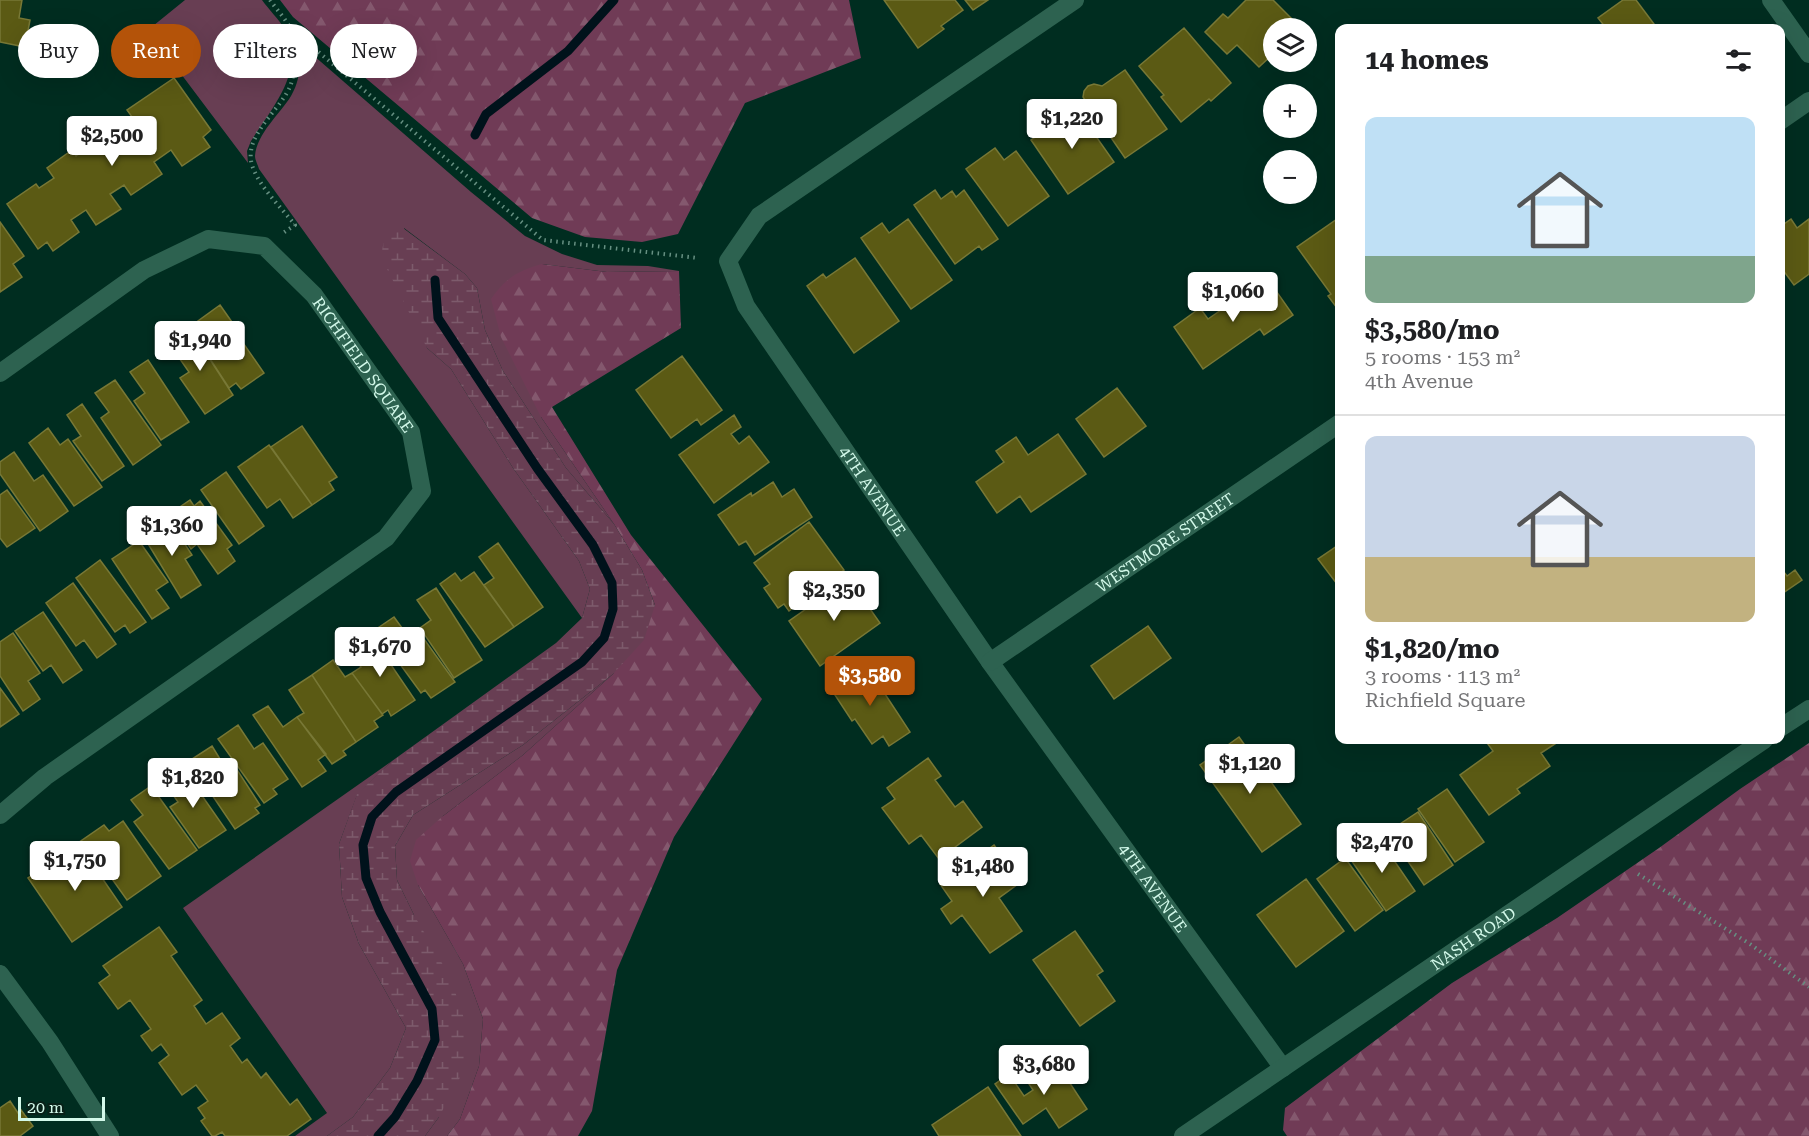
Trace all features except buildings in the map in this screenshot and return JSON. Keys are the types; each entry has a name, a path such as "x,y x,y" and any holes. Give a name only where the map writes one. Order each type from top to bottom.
{"street":[{"name":"4TH AVENUE","path":"1075,0 759,216 728,261 746,306 990,662 1282,1068"},
{"path":"1771,0 1809,54"},
{"path":"1785,118 1809,101"},
{"path":"0,373 144,270 197,244 208,239 264,246"},
{"name":"RICHFIELD SQUARE","path":"0,815 45,777 386,538 422,491 411,432 314,296 264,246"},
{"name":"WESTMORE STREET","path":"990,662 1335,426"},
{"path":"1785,725 1809,709"},
{"name":"NASH ROAD","path":"1183,1136 1758,744"},
{"path":"0,974 50,1042 110,1136"}],"path":[{"path":"270,0 287,24"},
{"path":"318,52 543,240 698,258"},
{"path":"264,246 295,225 262,182 252,164 251,152 256,135 290,86 292,78"},
{"path":"1638,874 1750,944 1809,987"}],"green space":[{"path":"185,0 262,0 280,22 281,24 213,24 213,78 288,78 276,102 251,141 247,151 248,163 184,78 201,78 201,24 155,24"},
{"path":"280,0 849,0 861,58 745,103 678,234 642,242 585,237 532,218 366,78 417,78 417,24 330,24 330,48 318,38 318,24 301,24"},
{"path":"318,59 330,70 330,78 340,78 525,236 562,254 597,265 648,266 679,271 607,272 542,264 541,417 614,524 566,468 503,371 485,330 477,288 465,274 404,228 427,348 451,369 513,468 579,561 590,589 582,618 259,169 255,156 260,139 291,96 298,78 318,78"},
{"path":"403,228 465,274 477,288 485,330 503,371 566,468 614,524 642,570 655,605 644,640 613,674 523,745 413,815 395,846 397,880 414,915 450,977 466,1024 465,1068 439,1117 425,1136 327,1136 353,1117 390,1068 406,1028 359,944 342,897 339,844 357,794 392,761 556,643 582,618 590,589 579,561 513,468 451,369 427,348 381,257 384,240"},
{"path":"542,264 607,272 679,271 681,328 552,407 631,535 762,699 674,837 617,970 592,1111 578,1136 447,1136 460,1119 479,1066 483,1019 463,964 418,885 410,861 416,840 443,816 523,755 613,674 655,605 642,570 614,524 541,417 501,337 491,299 513,276"},
{"path":"613,674 523,755 443,816 418,885 463,964 483,1019 479,1066 460,1119 447,1136 425,1136 439,1117 414,915 397,880 395,846 413,815 523,745"},
{"path":"1809,743 1809,1136 1287,1136 1283,1130 1285,1108 1452,983 1557,918"},
{"path":"392,761 357,795 339,844 342,897 359,944 406,1028 390,1068 353,1117 327,1136 295,1136 327,1113 183,908"}],"waterway":[{"path":"475,135 486,114 568,51 614,0"},
{"path":"378,1136 395,1117 417,1081 435,1040 432,1009 380,912 366,878 363,845 372,817 396,792 582,662 604,638 613,609 612,583 593,545 537,468 438,318 435,280"}]}
